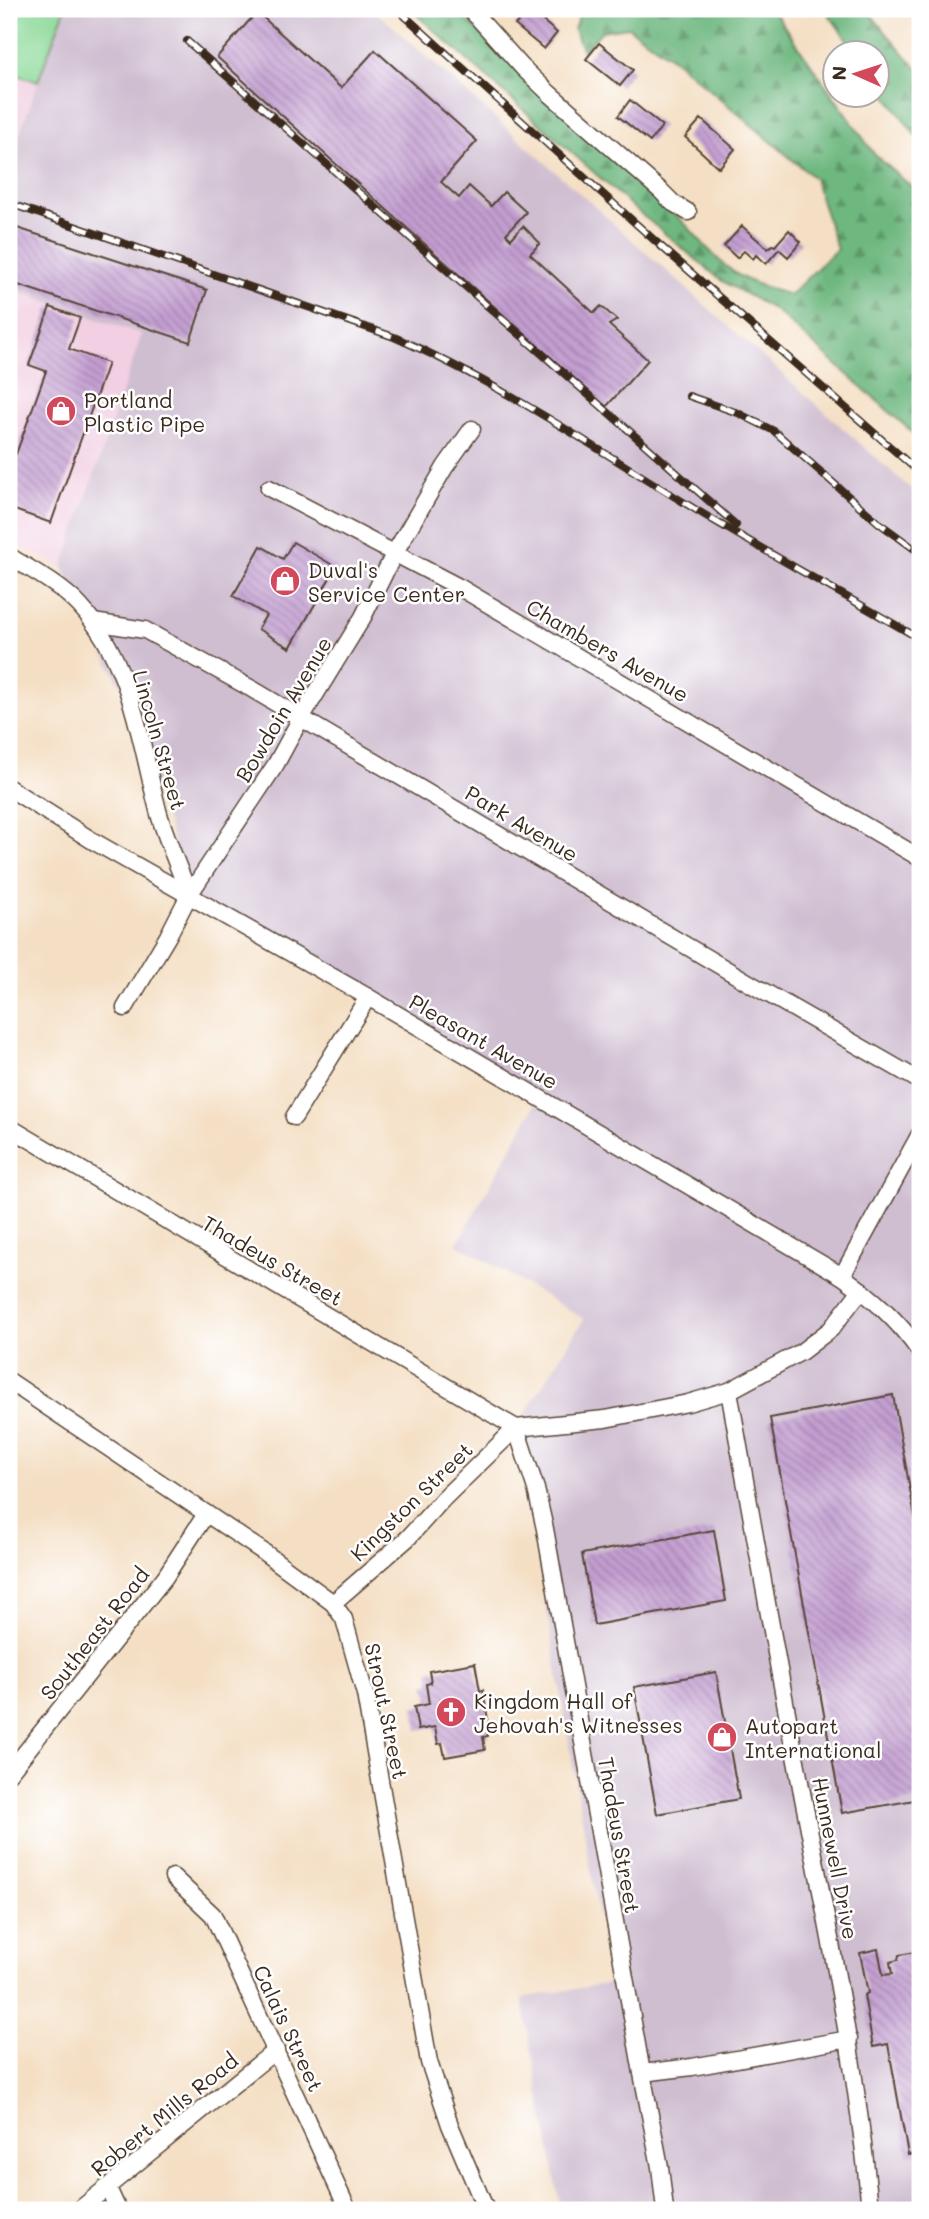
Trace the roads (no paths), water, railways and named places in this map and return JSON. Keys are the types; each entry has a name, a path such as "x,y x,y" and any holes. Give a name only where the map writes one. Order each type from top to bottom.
{"street":[{"path":"470,9 549,93 673,203 688,212"},
{"name":"Bowdoin Avenue","path":"125,1008 189,895 276,764 363,617 395,552 445,467 472,429"},
{"name":"Chambers Avenue","path":"268,488 471,594 920,858"},
{"name":"Lincoln Street","path":"9,556 32,569 77,603 110,648 134,711 160,815 189,895"},
{"name":"Park Avenue","path":"93,622 145,630 301,718 920,1081"},
{"name":"Pleasant Avenue","path":"12,797 368,997 842,1276 892,1316 920,1352"},
{"path":"294,1117 368,997"},
{"name":"Thadeus Street","path":"9,1127 516,1428 536,1489 545,1529 660,2167 665,2210"},
{"path":"842,1276 920,1134"},
{"path":"516,1428 605,1419 688,1403 729,1391 801,1352 831,1329 861,1290"},
{"name":"Strout Street","path":"9,1381 265,1553 333,1603 344,1619 365,1694 429,2062 450,2125 486,2210"},
{"name":"Hunnewell Drive","path":"729,1391 849,2039 864,2140 870,2210"},
{"name":"Kingston Street","path":"333,1603 408,1538 443,1499 516,1428"},
{"name":"Southeast Road","path":"9,1773 165,1577 206,1514"},
{"name":"Calais Street","path":"173,1877 214,1915 348,2210"},
{"path":"642,2073 692,2067 849,2039"},
{"name":"Robert Mills Road","path":"79,2210 276,2050"},
{"path":"107,2188 118,2210"}],"railway":[{"path":"397,9 663,248 920,473"},
{"path":"187,41 736,525"},
{"path":"14,205 394,337 434,356 513,398 703,514 920,639"},
{"path":"689,396 738,413 774,431 879,523 920,553"}],"place":[{"name":"Portland Plastic Pipe","path":"61,411"},
{"name":"Duval's Service Center","path":"285,581"},
{"name":"Kingdom Hall of Jehovah's Witnesses","path":"451,1712"},
{"name":"Autopart International","path":"722,1737"}]}
